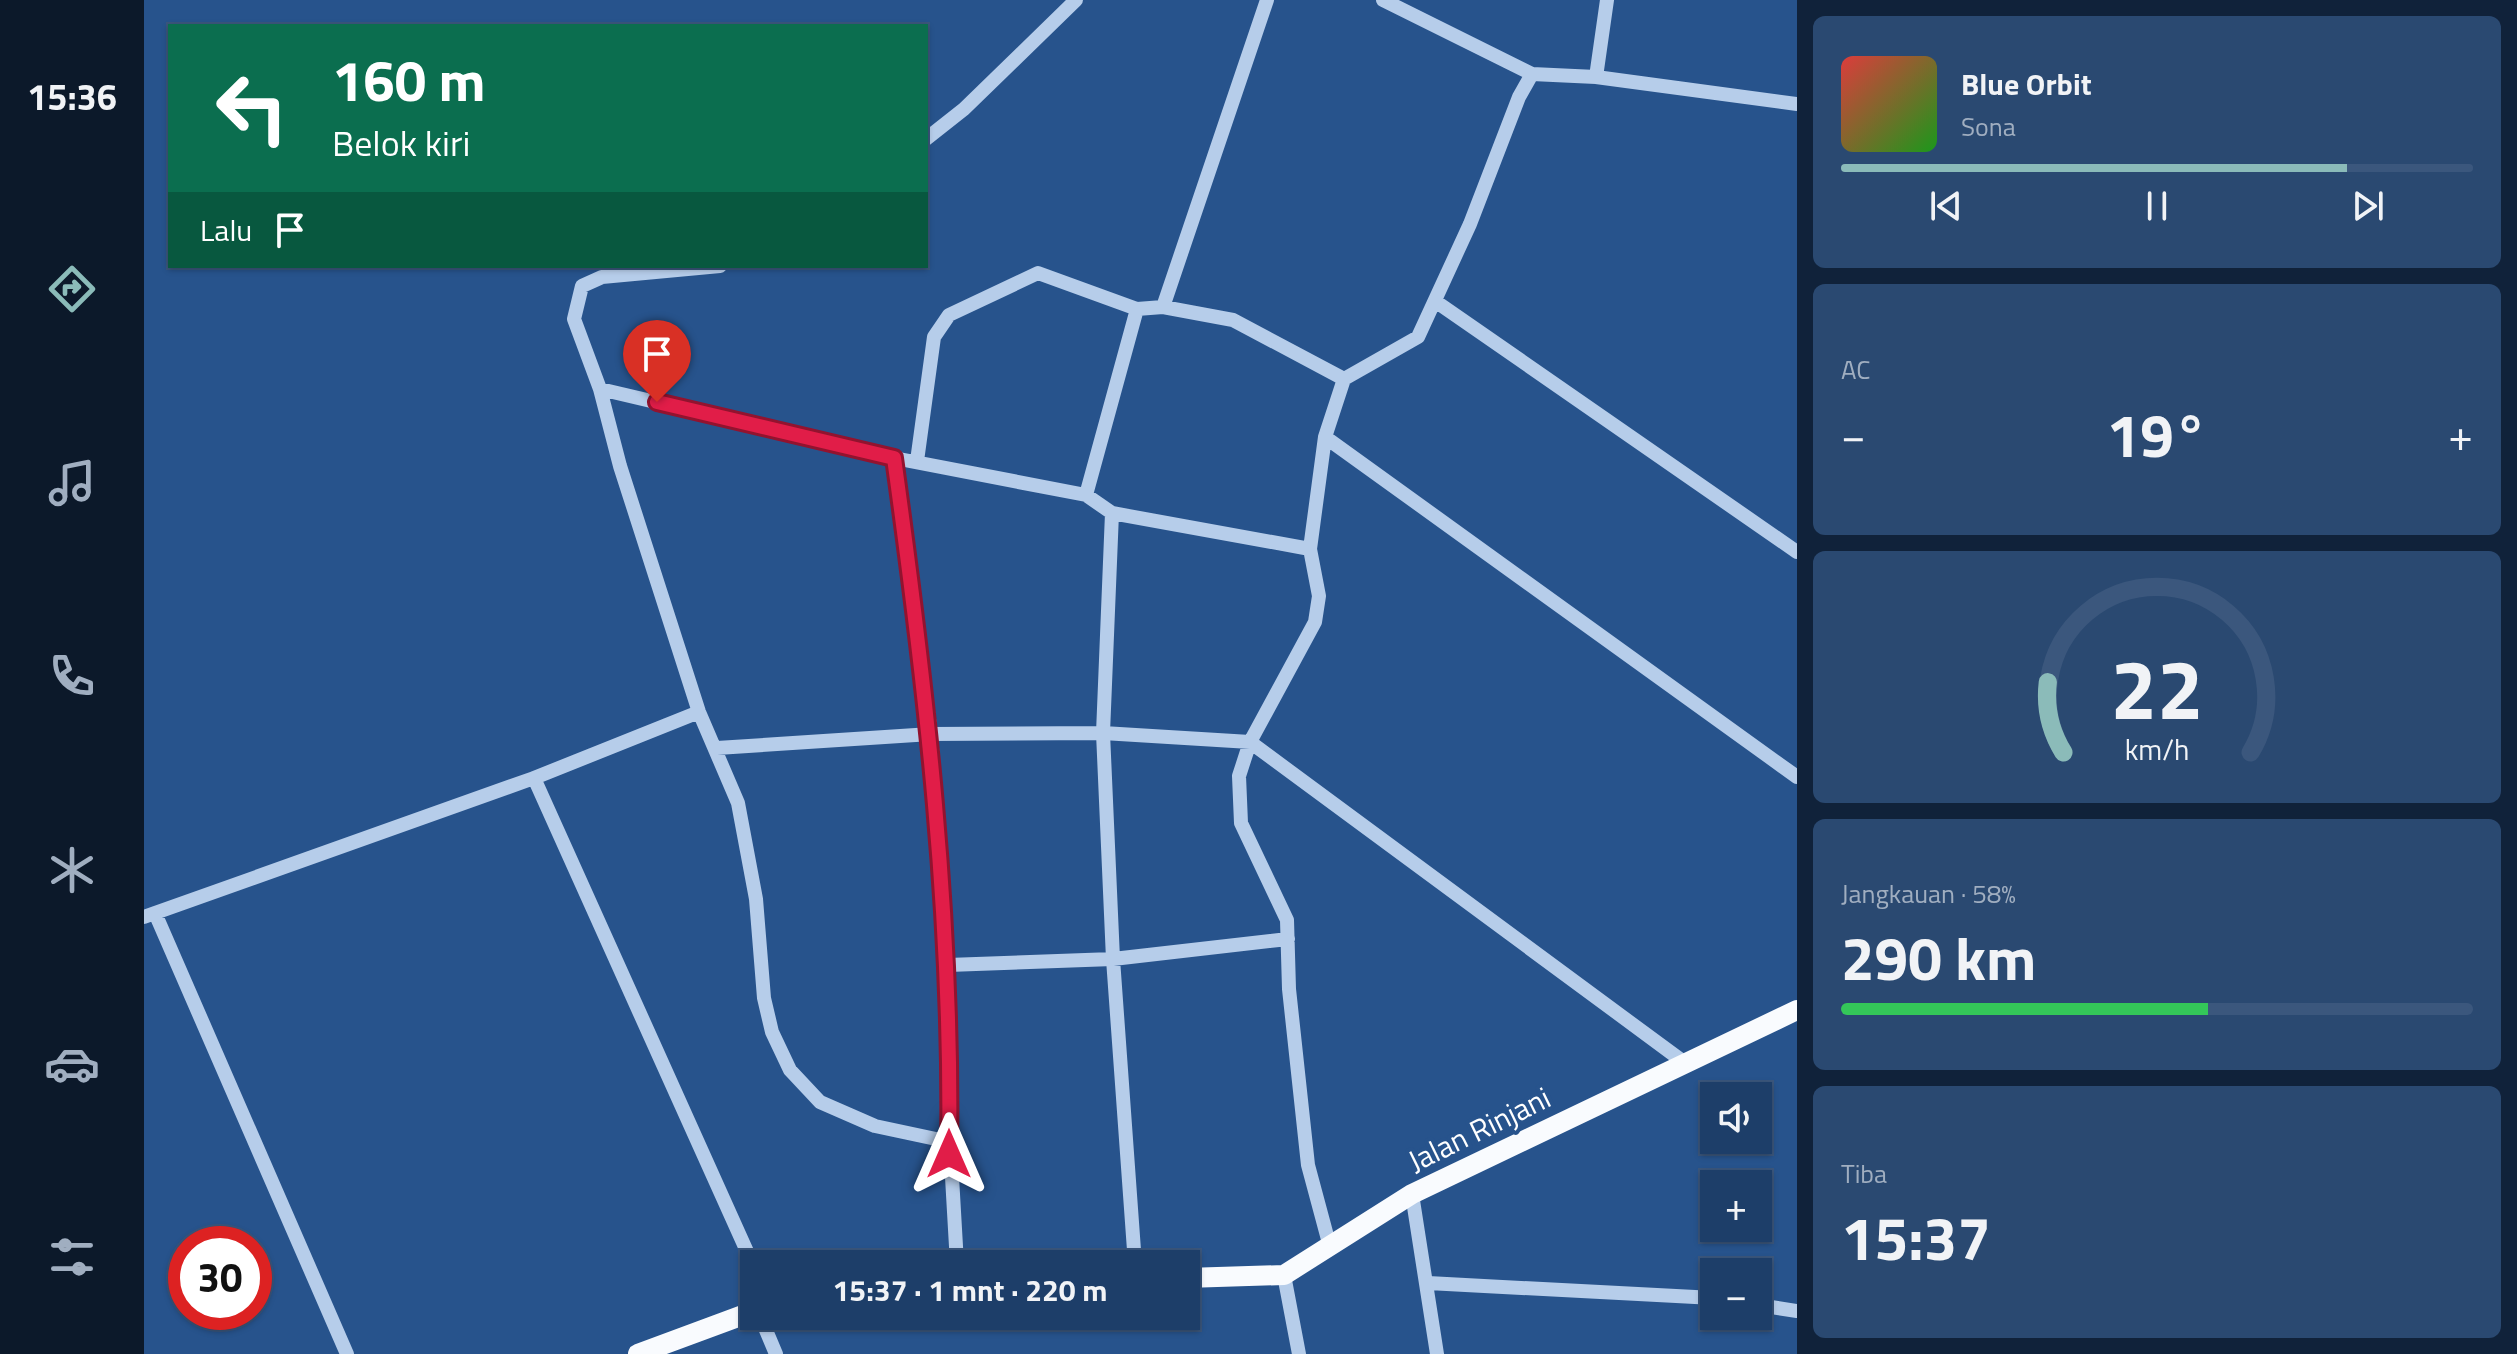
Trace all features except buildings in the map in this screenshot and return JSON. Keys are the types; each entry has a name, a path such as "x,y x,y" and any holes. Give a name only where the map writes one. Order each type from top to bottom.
{"main road":[{"name":"Jalan Rinjani","path":"1200,1278 1284,1275 1412,1194 1797,1010"},
{"path":"638,1354 740,1316"}],"street":[{"path":"928,137 964,109 1076,0"},
{"path":"1163,307 1267,0"},
{"path":"1383,0 1532,74 1596,77 1797,104"},
{"path":"1596,77 1607,0"},
{"path":"1330,1247 1308,1165 1289,989 1287,920 1241,823 1239,776 1250,742 1315,622 1319,596 1310,549 1325,437 1344,379 1418,337 1532,74"},
{"path":"699,268 602,277 582,286 574,319 600,389 620,466 699,712 738,803 756,899 764,998 772,1032 790,1070 820,1102 875,1126 950,1142"},
{"path":"917,461 934,337 949,315 1038,273 1137,309 1163,307 1233,320 1344,379"},
{"path":"1435,301 1797,552"},
{"path":"1086,495 1137,309"},
{"path":"600,389 894,458 1086,495 1112,513 1310,549"},
{"path":"1325,437 1797,777"},
{"path":"894,458 931,734 948,965 950,1142 956,1250"},
{"path":"1112,513 1103,733 1113,959 1134,1250"},
{"path":"347,1354 150,915 534,778 699,712"},
{"path":"717,748 931,734 1103,733 1250,742 1685,1063"},
{"path":"534,778 746,1250"},
{"path":"948,965 1113,959 1288,939"},
{"path":"1412,1194 1437,1354"},
{"path":"1284,1275 1299,1354"},
{"path":"1428,1283 1700,1297"},
{"path":"1772,1307 1797,1311"},
{"path":"766,1330 776,1354"}],"route":[{"path":"657,402 894,458 931,734 948,965 949,1154"}]}
